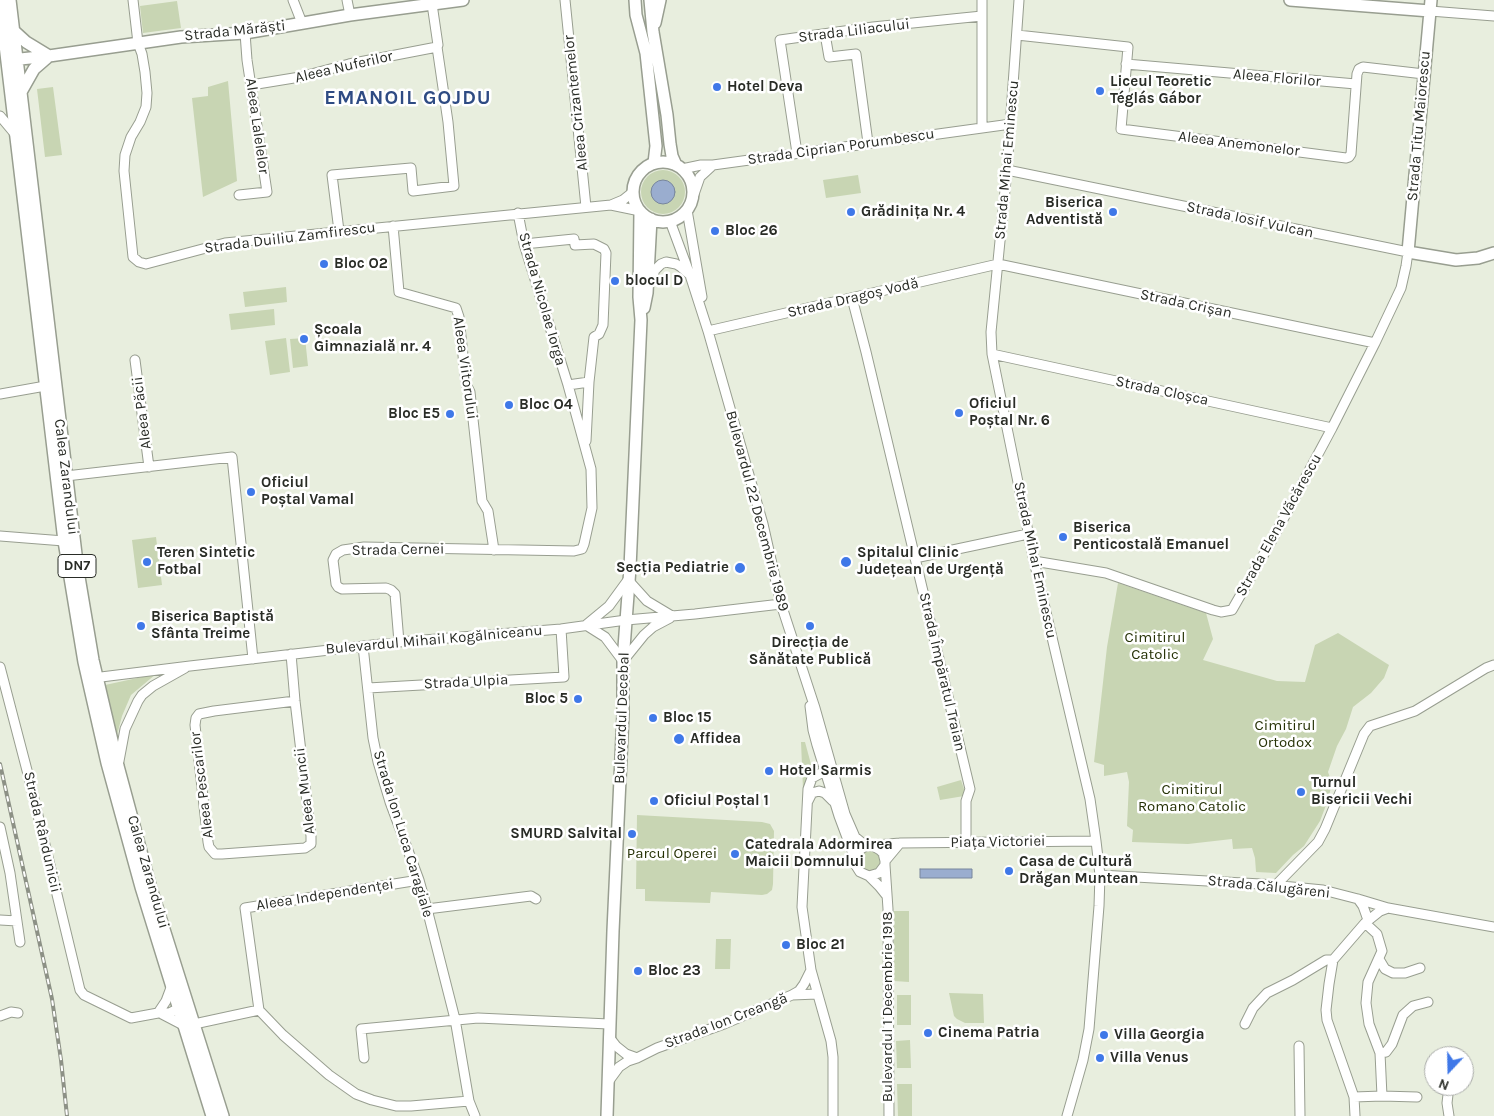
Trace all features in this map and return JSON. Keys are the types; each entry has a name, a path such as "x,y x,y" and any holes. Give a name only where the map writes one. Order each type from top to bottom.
{"main road":[{"name":"Calea Zarandului","path":"10,0 14,31 8,61 21,92 64,541 107,763 141,887 172,985 184,1006"},
{"name":"Strada Mărăști","path":"8,61 182,37 245,33 350,15 459,0"},
{"path":"629,0 636,15 646,53 656,146 654,163"},
{"path":"635,0 636,15"},
{"path":"650,0 671,150 679,167 686,173 692,183 693,194 689,205 682,215 670,221 660,222 651,219 640,210 634,199 635,181 645,168 654,163 662,162 679,167"},
{"path":"653,32 660,0"},
{"path":"1290,0 1430,6"},
{"name":"Calea Zarandului","path":"0,3 50,385 66,476 92,678 184,1006 212,1116"},
{"name":"Strada Titu Maiorescu","path":"1408,252 1430,6"},
{"path":"14,31 26,42 49,56 34,69 21,92"},
{"name":"Bulevardul Decebal","path":"607,1116 623,714 623,660 641,320 639,297 640,210"},
{"name":"Bulevardul Decebal","path":"641,320 647,293 651,219"},
{"name":"Strada Iosif Vulcan","path":"1408,252 1456,260 1478,258 1494,253"},
{"name":"Calea Zarandului","path":"189,1025 223,1116"}],"street":[{"path":"133,0 138,43"},
{"path":"293,0 302,23"},
{"path":"347,0 350,15"},
{"name":"Aleea Crizantemelor","path":"565,0 586,207"},
{"path":"982,0 982,128"},
{"name":"Strada Mihai Eminescu","path":"1018,0 1011,124 992,332 992,354 1028,534 1084,775 1100,875 1089,1028 1083,1060 1067,1116"},
{"path":"338,231 332,176 411,168 414,191 454,186 432,4"},
{"path":"1430,6 1494,16"},
{"name":"Strada Liliacului","path":"797,153 780,40 881,26 982,16"},
{"name":"Aleea Lalelelor","path":"239,196 266,192 245,33"},
{"path":"825,34 829,57 856,54 868,143"},
{"path":"1017,35 1126,46 1128,48 1126,64"},
{"name":"Strada Duiliu Zamfirescu","path":"138,43 145,72 146,107 131,137 124,170 133,257 139,262 146,264 225,243 611,204"},
{"name":"Aleea Nuferilor","path":"251,85 300,77 349,64 437,47"},
{"name":"Aleea Florilor","path":"1126,64 1356,84"},
{"name":"Aleea Anemonelor","path":"1126,64 1121,129 1346,158 1350,157 1351,154 1356,84"},
{"path":"1356,84 1359,69 1363,68 1424,74"},
{"path":"0,116 17,136"},
{"name":"Strada Ciprian Porumbescu","path":"679,167 713,165 1011,124"},
{"path":"689,205 700,176 713,165"},
{"name":"Strada Iosif Vulcan","path":"1007,170 1408,252"},
{"path":"611,204 623,200 633,192"},
{"path":"611,204 640,210"},
{"name":"Bulevardul 22 Decembrie 1989","path":"689,205 708,331"},
{"name":"Strada Nicolae Iorga","path":"518,213 524,244 568,385 591,470 592,508 582,549 574,552"},
{"name":"Bulevardul 22 Decembrie 1989","path":"670,221 708,331 763,524 781,604 809,690 845,814 859,842 870,846"},
{"name":"Aleea Viitorului","path":"393,226 399,292 456,308 459,317 466,384 470,392 482,501 488,511 494,550"},
{"path":"524,244 574,239 575,245 594,244 604,249 606,259 603,324 599,334 594,337 588,382 585,449"},
{"name":"Strada Elena Văcărescu","path":"1034,561 1106,573 1213,610 1221,612 1232,610 1332,428 1375,343 1401,288 1408,252"},
{"path":"647,293 655,270 661,264 666,262 676,264 690,275"},
{"name":"Strada Dragoș Vodă","path":"708,331 998,264"},
{"name":"Strada Crișan","path":"998,264 1375,343"},
{"name":"Strada Împăratul Traian","path":"852,298 970,789 966,801 966,842"},
{"name":"Strada Cloșca","path":"992,354 1332,428"},
{"name":"Aleea Păcii","path":"135,360 149,466"},
{"name":"Strada Nicolae Iorga","path":"568,385 588,382"},
{"path":"0,394 50,385"},
{"name":"Aleea Păcii","path":"66,476 232,457 253,659"},
{"path":"915,558 1028,534"},
{"path":"0,536 64,541"},
{"name":"Strada Cernei","path":"399,642 395,594 386,588 342,589 338,587 333,560 336,554 343,550 364,547 574,552"},
{"path":"628,580 646,601 672,616 653,627 644,635 623,660 605,637 586,625 609,606 628,580"},
{"name":"Bulevardul Mihail Kogălniceanu","path":"92,678 399,642 561,628 781,604"},
{"name":"Strada Ulpia","path":"368,688 564,676 561,628"},
{"name":"Strada Ion Luca Caragiale","path":"363,646 373,738 378,762 390,802 419,880 427,909 456,1020 469,1101 475,1116"},
{"name":"Aleea Muncii","path":"215,854 305,848 311,844 312,836 295,702 291,654"},
{"path":"1276,885 1318,842 1364,734 1370,726 1415,711 1494,665"},
{"path":"118,766 125,729 142,695 153,686 190,666"},
{"name":"Strada Rândunicii","path":"0,667 29,778 79,988 84,995 131,1018 158,1013"},
{"name":"Bulevardul 22 Decembrie 1989","path":"809,690 813,730 834,801 855,859"},
{"name":"Aleea Pescarilor","path":"215,854 209,847 208,842 195,721 199,714 214,711 295,702"},
{"path":"825,771 812,778 808,789 802,907 811,970 833,1057 833,1116"},
{"path":"808,789 813,782 821,779 838,789"},
{"path":"808,801 812,793 819,791 825,793 834,801"},
{"path":"0,827 10,873 20,942"},
{"name":"Piața Victoriei","path":"870,846 900,843 1096,841"},
{"path":"885,863 883,853 870,846 861,849 855,859 860,872 869,876 879,873 900,843"},
{"name":"Bulevardul 1 Decembrie 1918","path":"885,863 889,1116"},
{"name":"Strada Călugăreni","path":"1100,875 1276,885 1322,890 1358,898 1388,908 1494,927"},
{"name":"Bulevardul 1 Decembrie 1918","path":"869,876 887,898"},
{"name":"Aleea Independenței","path":"259,1010 245,908 419,880"},
{"path":"427,909 531,896 536,899"},
{"path":"1358,898 1363,906 1366,922 1377,934 1382,951 1370,973 1366,1003 1369,1024 1380,1054 1382,1096"},
{"path":"1355,1116 1354,1097 1326,1010 1333,960 1366,922 1380,911 1388,908"},
{"path":"0,920 17,921"},
{"path":"1379,959 1385,969 1393,973 1406,973 1420,968"},
{"path":"1245,1024 1252,1008 1267,993 1326,960 1333,960"},
{"path":"792,996 804,984 811,970"},
{"path":"158,1013 166,1001 172,985"},
{"name":"Strada Ion Creangă","path":"608,1082 619,1067 657,1048 724,1024 792,996 816,994"},
{"path":"1380,1054 1386,1052 1392,1044 1403,1015 1412,1006 1428,1002"},
{"path":"158,1013 168,1007 184,1006"},
{"path":"158,1013 189,1025 259,1010 282,1035 329,1075 364,1097 384,1104 411,1106 469,1101"},
{"path":"0,1016 11,1012 18,1013"},
{"path":"364,1058 362,1029 478,1018 610,1024"},
{"path":"609,1037 626,1054 638,1058"},
{"path":"1299,1046 1300,1116"},
{"path":"1447,1096 1449,1116"},
{"path":"1354,1097 1418,1098"}],"green space":[{"path":"177,1 181,28 143,33 140,6"},
{"path":"228,81 237,181 203,197 192,98 208,96 208,87"},
{"path":"53,87 62,155 45,157 37,89"},
{"path":"667,170 679,176 684,183 684,201 679,208 672,213 659,214 651,211 644,204 641,188 644,180 651,173"},
{"path":"858,175 861,193 826,198 823,180"},
{"path":"286,287 287,302 245,307 243,292"},
{"path":"274,309 275,325 231,330 229,314"},
{"path":"286,338 290,372 270,375 265,341"},
{"path":"305,338 308,366 293,368 290,339"},
{"name":"Teren Sintetic Fotbal","path":"156,537 162,585 138,588 132,540"},
{"path":"1118,583 1206,613 1213,639 1203,660 1277,681 1305,682 1315,645 1338,633 1389,665 1384,678 1371,693 1353,707 1328,772 1332,783 1320,821 1304,846 1276,873 1256,872 1252,848 1233,849 1232,839 1188,844 1132,842 1133,830 1127,826 1129,782 1127,772 1104,776 1104,765 1094,762 1107,647"},
{"path":"156,674 131,695 122,716 116,739 105,685"},
{"path":"801,742 805,742 812,768 811,775 803,789"},
{"path":"961,780 965,792 964,796 940,800 937,787"},
{"name":"Parcul Operei","path":"637,815 770,824 774,831 772,890 762,895 711,892 710,903 645,901 645,889 636,889"},
{"path":"870,850 878,853 881,861 878,869 870,872 862,869 859,861 862,853"},
{"path":"894,911 909,911 909,982 894,981"},
{"path":"716,939 731,939 730,969 715,969"},
{"path":"949,993 983,994 984,1023 965,1023 957,1019 954,1016"},
{"path":"897,995 911,995 911,1025 897,1025"},
{"path":"910,1040 911,1068 897,1068 896,1041"},
{"path":"897,1084 912,1084 912,1116 898,1116"}],"water":[{"path":"663,180 672,183 675,192 672,201 663,204 654,201 651,192 654,183"},
{"path":"920,869 972,869 972,878 920,878"}],"railway":[{"path":"0,764 52,999 67,1116"}],"place":[{"name":"Hotel Deva","path":"717,87"},
{"name":"Liceul Teoretic Téglás Gábor","path":"1100,91"},
{"name":"Grădinița Nr. 4","path":"851,212"},
{"name":"Biserica Adventistă","path":"1113,212"},
{"name":"Bloc 26","path":"715,231"},
{"name":"Bloc O2","path":"324,264"},
{"name":"blocul D","path":"615,281"},
{"name":"Școala Gimnazială nr. 4","path":"304,339"},
{"name":"Bloc O4","path":"509,405"},
{"name":"Oficiul Poștal Nr. 6","path":"959,413"},
{"name":"Bloc E5","path":"450,414"},
{"name":"Oficiul Poștal Vamal","path":"251,492"},
{"name":"Biserica Penticostală Emanuel","path":"1063,537"},
{"name":"Teren Sintetic Fotbal","path":"147,562"},
{"name":"Spitalul Clinic Județean de Urgență","path":"846,562"},
{"name":"Secția Pediatrie","path":"740,568"},
{"name":"Biserica Baptistă Sfânta Treime","path":"141,626"},
{"name":"Direcția de Sănătate Publică","path":"810,626"},
{"name":"Bloc 5","path":"578,699"},
{"name":"Bloc 15","path":"653,718"},
{"name":"Affidea","path":"679,739"},
{"name":"Hotel Sarmis","path":"769,771"},
{"name":"Turnul Bisericii Vechi","path":"1301,792"},
{"name":"Oficiul Poștal 1","path":"654,801"},
{"name":"SMURD Salvital","path":"632,834"},
{"name":"Catedrala Adormirea Maicii Domnului","path":"735,854"},
{"name":"Casa de Cultură Drăgan Muntean","path":"1009,871"},
{"name":"Bloc 21","path":"786,945"},
{"name":"Bloc 23","path":"638,971"},
{"name":"Cinema Patria","path":"928,1033"},
{"name":"Villa Georgia","path":"1104,1035"},
{"name":"Villa Venus","path":"1100,1058"}],"district":[{"name":"EMANOIL GOJDU","path":"408,98"}],"park label":[{"name":"Cimitirul Catolic","path":"1155,646"},
{"name":"Cimitirul Ortodox","path":"1285,734"},
{"name":"Cimitirul Romano Catolic","path":"1192,798"}]}
